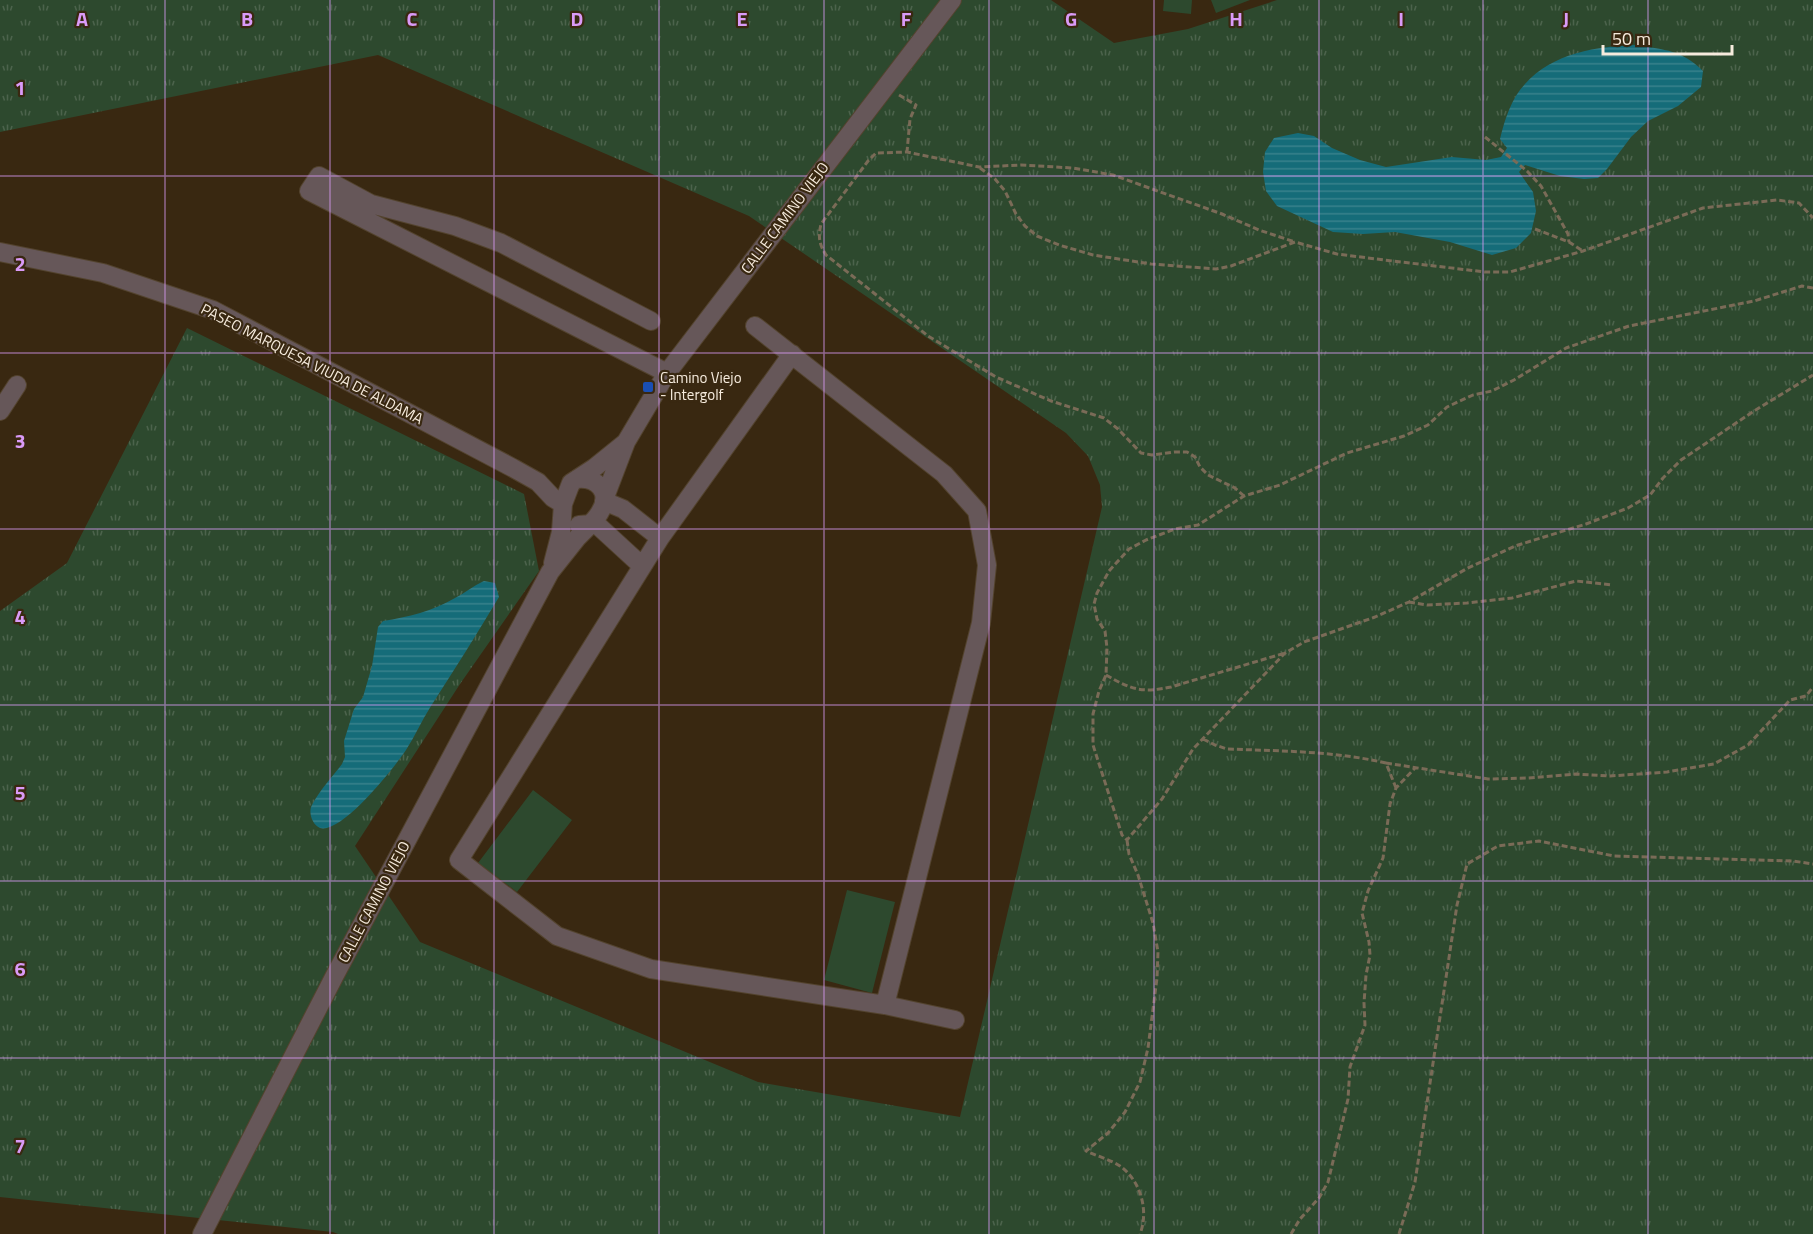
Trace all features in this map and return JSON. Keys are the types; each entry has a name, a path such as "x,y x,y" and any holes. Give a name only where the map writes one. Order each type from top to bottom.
{"street":[{"name":"CALLE CAMINO VIEJO","path":"604,499 626,442 667,374 951,0"},
{"path":"651,321 501,243 455,226 371,204 319,176 309,191 667,374"},
{"name":"PASEO MARQUESA VIUDA DE ALDAMA","path":"0,252 103,273 213,310 538,482 563,509"},
{"path":"755,326 944,474 977,511 987,565 981,623 885,1005"},
{"path":"792,354 660,538 459,860 557,936 651,969 885,1005 954,1020"},
{"path":"1,409 17,386"},
{"name":"CALLE CAMINO VIEJO","path":"574,481 626,442"},
{"name":"PASEO MARQUESA VIUDA DE ALDAMA","path":"513,468 553,480 574,481"},
{"path":"586,478 596,482 602,488 604,499 601,512 592,522 580,525 568,521 563,509 574,481 586,478"},
{"path":"604,499 623,509 660,538"},
{"name":"CALLE CAMINO VIEJO","path":"550,572 561,532 563,509"},
{"name":"CALLE CAMINO VIEJO","path":"202,1234 335,975 550,572 592,522"},
{"path":"592,522 642,566"}],"path":[{"path":"886,86 916,105 910,120 907,152"},
{"path":"1485,137 1527,171 1541,186 1568,234 1569,242"},
{"path":"1244,496 1235,488 1208,475 1200,467 1195,457 1187,452 1152,455 1141,453 1104,418 1051,401 996,377 928,336 826,255 820,246 818,235 821,224 868,161 876,153 907,152 979,167 1042,166 1113,174 1260,230 1337,254 1485,272 1510,272 1583,251 1703,208 1777,200 1799,203 1813,218"},
{"path":"979,167 1005,191 1016,214 1037,236 1059,246 1093,255 1151,264 1216,268 1231,266 1295,242"},
{"path":"1535,229 1569,242 1583,251"},
{"path":"1140,1234 1144,1209 1137,1184 1121,1167 1086,1151 1108,1133 1125,1112 1140,1082 1148,1048 1157,978 1158,951 1153,923 1138,874 1129,854 1127,840 1122,835 1093,745 1093,714 1106,675 1107,648 1105,631 1097,619 1094,604 1097,593 1109,571 1129,549 1146,540 1175,529 1198,525 1244,496 1280,486 1347,453 1404,436 1428,425 1447,407 1473,395 1492,391 1566,348 1629,326 1754,301 1802,286 1813,288"},
{"path":"1106,675 1134,688 1152,691 1171,687 1285,653 1304,642 1375,617 1409,602 1466,569 1515,546 1628,508 1650,495 1681,460 1813,375"},
{"path":"1409,602 1426,605 1512,598 1576,581 1613,585"},
{"path":"1127,840 1162,799 1184,763 1203,739 1285,653"},
{"path":"1203,739 1227,749 1314,752 1359,757 1488,779 1667,772 1714,764 1748,745 1790,700 1806,696 1813,687"},
{"path":"1386,763 1396,788"},
{"path":"1291,1234 1300,1219 1319,1198 1328,1182 1348,1099 1350,1067 1365,1025 1365,985 1370,955 1362,913 1368,891 1383,858 1390,804 1396,788 1416,767"},
{"path":"1399,1234 1415,1182 1457,905 1467,864 1498,846 1539,841 1614,856 1793,861 1813,864"}],"green space":[{"path":"0,0 1051,0 1114,43 1188,29 1277,0 1813,0 1813,1234 338,1234 0,1197 0,611 67,563 187,328 524,494 539,571 460,684 355,846 420,942 758,1082 960,1117 1102,507 1100,485 1088,456 1066,433 749,216 378,55 0,132"},
{"path":"1164,0 1192,0 1191,14 1163,11"},
{"path":"1211,0 1250,0 1216,13"},
{"path":"533,790 572,820 517,892 478,863"},
{"path":"847,890 895,902 872,993 824,980"}],"water":[{"path":"1637,45 1673,52 1688,59 1703,71 1701,87 1678,106 1648,121 1631,137 1598,178 1560,176 1525,165 1519,172 1533,192 1536,211 1531,233 1516,248 1492,255 1450,242 1395,232 1363,234 1333,232 1277,206 1266,191 1263,172 1265,152 1274,138 1298,133 1314,136 1332,148 1360,160 1386,167 1452,157 1486,160 1501,157 1507,148 1500,139 1509,110 1520,90 1536,73 1576,53 1607,47"},
{"path":"484,581 495,583 499,597 406,750 391,771 354,811 330,827 317,826 310,811 318,794 345,757 344,741 354,709 363,697 372,666 378,627 383,621 438,607"}],"place":[{"name":"Camino Viejo - Intergolf","path":"648,387"}]}
